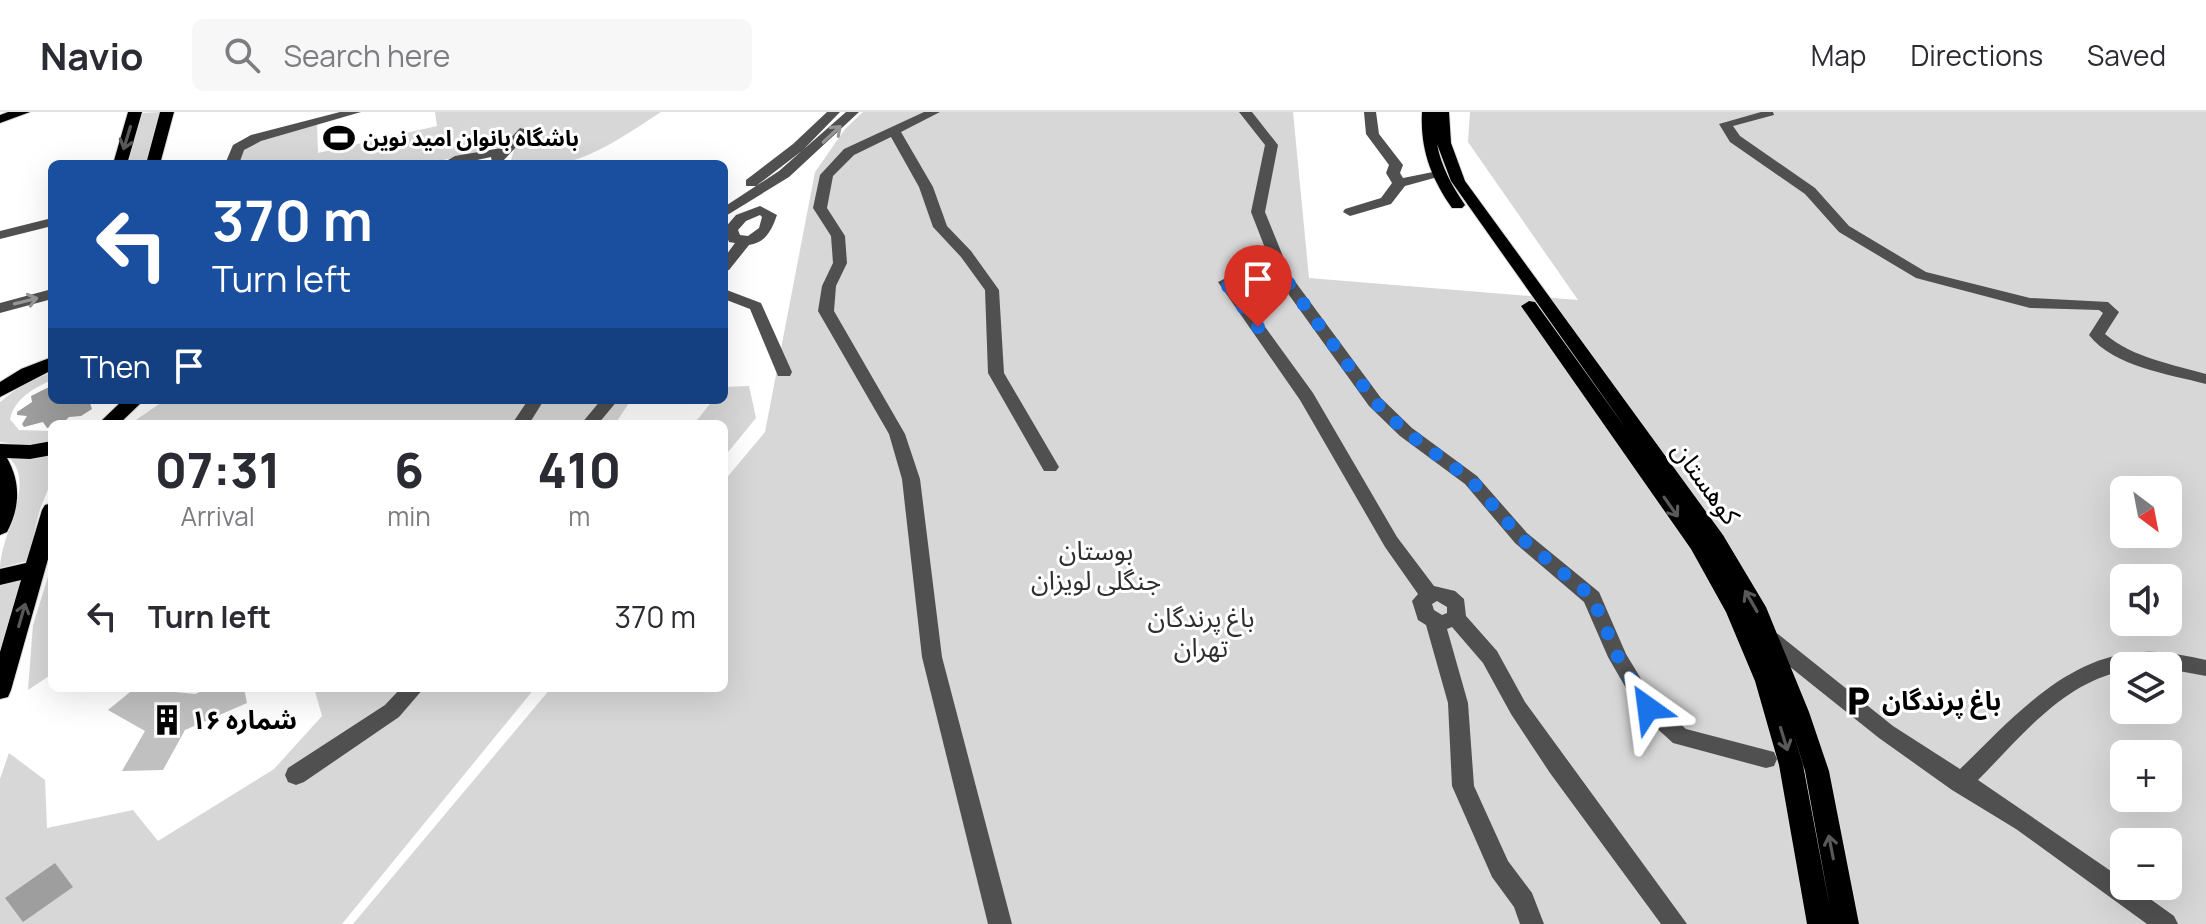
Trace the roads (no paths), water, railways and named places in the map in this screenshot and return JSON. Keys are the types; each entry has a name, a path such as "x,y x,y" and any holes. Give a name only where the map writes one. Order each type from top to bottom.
{"main road":[{"path":"2,115 23,112"},
{"path":"121,160 135,112"},
{"path":"154,160 167,112"},
{"name":"کوهستان","path":"1429,112 1429,144 1438,175 1716,540 1771,640 1817,771 1846,924"},
{"name":"کوهستان","path":"1442,112 1444,143 1458,181 1698,544 1736,610 1766,681 1791,765 1820,924"},
{"path":"17,379 48,350"},
{"path":"0,390 48,365"},
{"path":"112,420 129,406"},
{"path":"0,451 30,452 48,449"},
{"path":"0,462 8,473 9,489 0,527"},
{"path":"0,690 48,524"},
{"path":"0,577 35,569"}],"street":[{"path":"234,160 238,148 256,138 355,112"},
{"path":"728,212 756,204 798,147 834,112"},
{"path":"728,226 853,112"},
{"path":"934,112 849,152 827,175 820,208 838,236 840,263 829,286 826,311 897,434 911,479 932,657 1000,924"},
{"path":"1245,112 1272,145 1258,212 1284,277 1375,402 1406,432 1471,480 1521,538 1592,597 1618,657 1648,708 1680,737 1766,759"},
{"path":"1350,212 1366,204 1389,202 1394,198 1399,183 1393,173 1396,165 1377,130 1367,120 1370,112"},
{"path":"1767,112 1768,115 1755,119 1725,124 1735,139 1810,191 1844,229 1921,275 1945,283 2030,303 2103,305 2111,312 2097,335 2103,342 2122,353 2206,379"},
{"path":"893,130 926,187 940,227 966,254 992,290 996,373 1050,467"},
{"path":"496,160 525,131"},
{"path":"468,160 506,151"},
{"path":"1399,183 1438,175"},
{"path":"728,200 756,204"},
{"path":"728,231 734,239 744,242 756,239 765,230 756,204"},
{"path":"0,235 48,223"},
{"path":"728,262 744,242"},
{"path":"1284,277 1248,271 1225,282 1307,397 1391,542 1430,595"},
{"path":"0,308 48,295"},
{"path":"728,296 756,306 784,372"},
{"path":"592,420 606,404"},
{"path":"1445,620 1459,609 1453,600 1442,594 1430,595 1421,605 1425,615 1445,620 1490,657 1518,708 1675,924"},
{"path":"1445,620 1458,703 1463,786 1500,869 1524,901 1532,924"},
{"path":"1771,640 1886,732 2048,838 2166,924"},
{"path":"1960,783 2065,684 2104,667 2139,660 2172,661 2206,668"},
{"path":"296,775 392,711 410,692"}],"place":[{"name":"باشگاه بانوان امید نوین","path":"339,138"},
{"name":"باغ پرندگان","path":"1858,701"},
{"name":"شماره ۱۶","path":"167,720"}],"park label":[{"name":"بوستان جنگلی لویزان","path":"1096,566"},
{"name":"باغ پرندگان تهران","path":"1201,633"}]}
